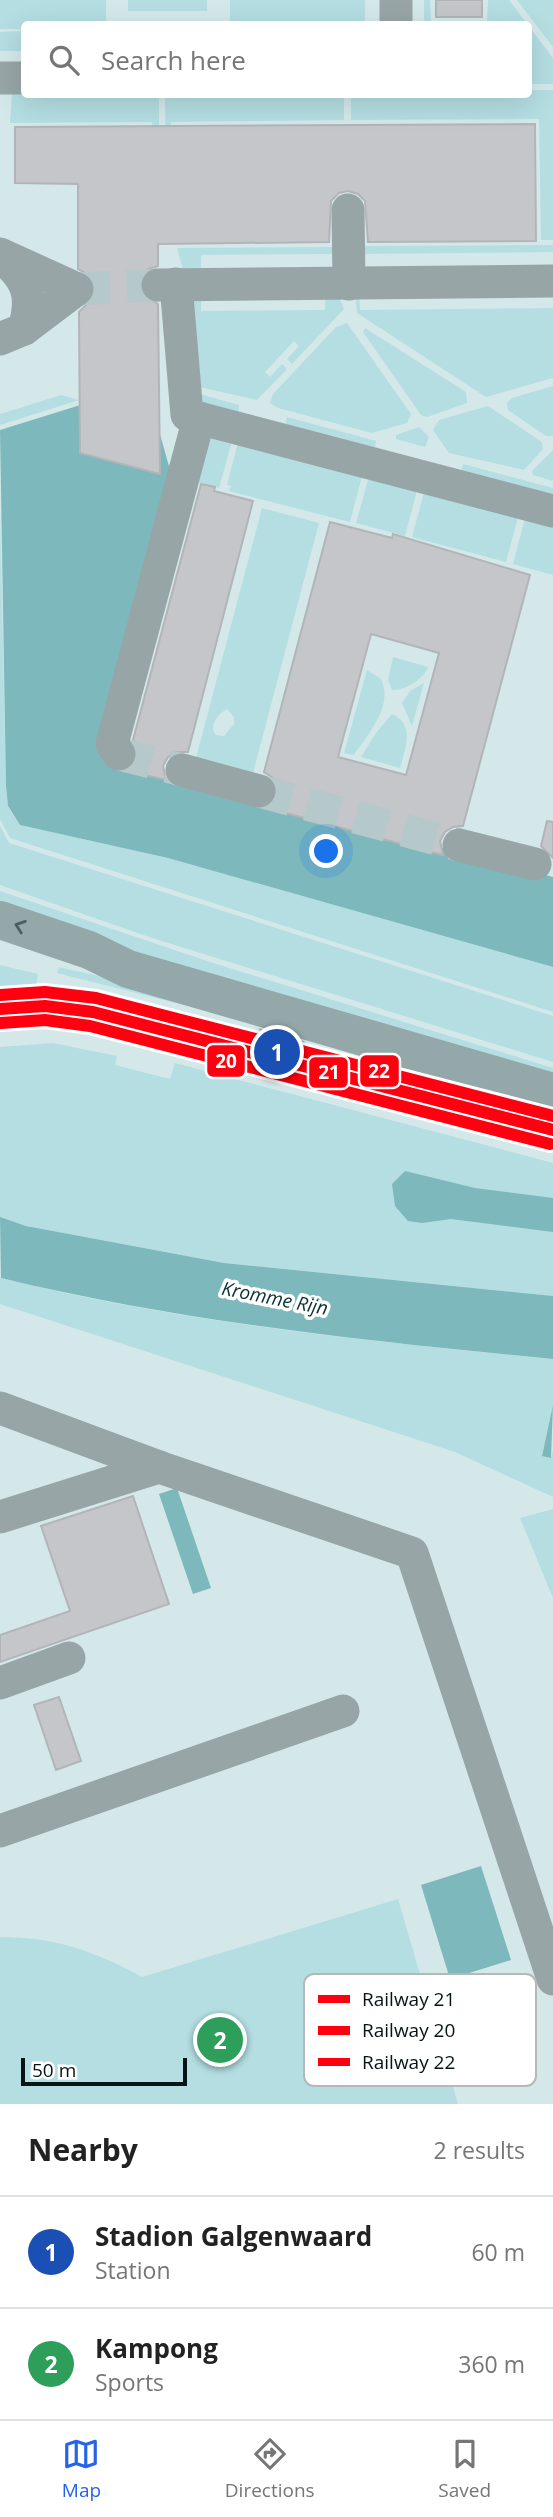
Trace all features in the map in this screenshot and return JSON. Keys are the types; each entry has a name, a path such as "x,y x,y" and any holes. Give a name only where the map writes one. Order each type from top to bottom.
{"main road":[{"path":"0,920 89,950 128,970 553,1092"},
{"path":"0,948 88,970 128,970"}],"street":[{"path":"396,0 396,21"},
{"path":"0,78 21,78"},
{"path":"348,210 349,284"},
{"path":"0,255 21,274 31,305 12,334"},
{"path":"0,255 77,289 12,334"},
{"path":"553,281 167,284 187,415 553,511"},
{"path":"119,754 112,744 199,418"},
{"path":"182,770 259,791"},
{"path":"459,845 535,864"},
{"path":"0,1408 159,1467 412,1553 553,1979"},
{"path":"0,1517 159,1467"},
{"path":"0,1682 69,1658"},
{"path":"0,1831 343,1711"}],"shaded area":[{"path":"0,0 106,0 106,21 21,21 21,29 0,29"},
{"path":"128,0 207,0 207,11 128,11"},
{"path":"230,0 365,0 365,21 230,21"},
{"path":"424,0 430,0 431,21 424,21"},
{"path":"488,0 509,0 525,21 487,21"},
{"path":"517,0 553,0 553,47"},
{"path":"532,30 553,58 553,84 532,84"},
{"path":"21,31 21,51 0,51 0,32"},
{"path":"532,90 553,90 553,240 541,240 539,119 351,120 351,98 532,98"},
{"path":"12,94 21,94 21,98 159,98 159,177 152,122 10,123"},
{"path":"165,98 344,98 344,120 171,122 171,178 166,177"},
{"path":"553,245 553,252 359,254 359,246"},
{"path":"338,247 338,254 201,255 201,273 183,270 177,248"},
{"path":"326,292 337,292 344,309 292,364 287,359 299,346 294,341 265,372 270,377 282,364 287,369 257,400 195,386 186,301 201,293 201,311 325,310"},
{"path":"355,292 359,292 360,310 553,308 553,378 486,397 357,313"},
{"path":"347,323 411,414 407,423 372,433 278,408 270,403 273,394 336,327"},
{"path":"365,328 466,392 467,403 427,417 421,415 363,332"},
{"path":"553,386 553,436 546,436 508,410 507,403 512,398"},
{"path":"196,393 239,405 238,418 207,409"},
{"path":"61,395 79,400 0,425 0,414"},
{"path":"488,406 542,442 543,449 524,470 449,453 433,430 439,420"},
{"path":"287,417 376,441 373,454 284,430"},
{"path":"419,427 429,437 425,447 396,439 396,435"},
{"path":"234,434 219,488 189,480 200,438"},
{"path":"240,435 364,469 350,522 229,491 231,486 227,485"},
{"path":"553,450 553,481 533,475 532,471"},
{"path":"463,464 553,488 553,501 460,476"},
{"path":"371,470 419,483 405,536 356,523"},
{"path":"426,485 520,510 506,562 412,537"},
{"path":"262,508 319,523 253,773 196,758","holes":["227,709 234,717 234,724 224,736 216,735 213,728 220,714"]},
{"path":"0,509 6,786 8,807 20,825 168,858 553,967 553,1012 10,838 0,819"},
{"path":"527,511 553,518 553,575 513,564"},
{"path":"393,657 428,667 413,683 402,689 392,690 388,680"},
{"path":"367,670 381,679 384,689 382,709 354,755 344,753"},
{"path":"424,683 412,726 402,703 410,691"},
{"path":"392,714 404,724 406,731 406,745 400,768 361,757"},
{"path":"0,826 9,843 553,1016 553,1062 152,938 0,885"},
{"path":"0,891 210,962 553,1068 553,1083 0,913"},
{"path":"0,965 38,974 36,986 98,992 138,1002 129,1039 52,1024 0,1027"},
{"path":"59,967 134,984 553,1104 553,1148 401,1107 404,1095 146,1030 152,1008 409,1073 411,1066 307,1036 57,973"},
{"path":"53,1043 117,1056 115,1065 170,1079 175,1063 553,1163 553,1296 224,1263 26,1226 0,1217 0,1047"},
{"path":"0,1278 68,1294 206,1319 553,1359 553,1405 542,1456 551,1458 553,1450 553,1497 455,1452 0,1304"},
{"path":"553,1509 553,1598 520,1518"},
{"path":"398,1899 420,1974 304,1974 304,2086 453,2086 458,2104 0,2104 0,1937 38,1940 74,1947 142,1977"}],"water":[{"path":"90,402 156,420 174,484 102,758 553,877 553,967 168,858 20,825 8,806 6,786 0,430"},
{"path":"405,1171 475,1188 553,1198 553,1232 451,1219 422,1223 408,1221 395,1206 392,1184"},
{"name":"Kromme Rijn","path":"0,1217 26,1226 224,1263 553,1296 553,1359 345,1337 206,1318 138,1307 1,1278"},
{"path":"553,1405 551,1458 542,1456"},
{"path":"177,1488 211,1588 193,1594 159,1494"},
{"path":"481,1866 511,1960 466,1974 448,1974 421,1885"}],"building":[{"path":"436,0 482,0 482,17 436,17"},
{"path":"535,124 536,241 368,242 365,201 358,194 348,191 339,193 331,201 329,242 158,244 158,266 148,269 139,285 142,295 158,304 160,474 80,453 79,312 94,297 96,288 92,277 78,269 78,184 15,183 15,127"},
{"path":"201,484 215,487 214,491 253,501 188,752 176,752 168,757 163,766 166,780 128,771 137,761 138,752 133,740"},
{"path":"330,522 392,538 393,534 530,575 463,826 453,827 445,832 440,841 443,855 267,808 277,797 278,787 273,778 264,772","holes":["371,634 439,653 406,775 338,757"]},
{"path":"547,821 553,822 553,858 541,846"},
{"path":"261,1030 303,1042 287,1054 300,1080 244,1066 276,1052"},
{"path":"133,1496 169,1604 0,1662 0,1635 70,1611 41,1526"},
{"path":"59,1697 81,1761 56,1770 34,1705"}],"tunnel":[{"path":"77,289 158,285"},
{"path":"119,754 182,770"},
{"path":"259,791 459,845"}],"rail line":[{"name":"22","path":"0,995 45,992 96,998 553,1116"},
{"name":"21","path":"0,1009 45,1006 93,1012 553,1130"},
{"name":"20","path":"1,1023 45,1020 90,1026 550,1144"}],"place":[{"name":"Stadion Galgenwaard","path":"277,1052"},
{"name":"Kampong","path":"220,2040"}]}
